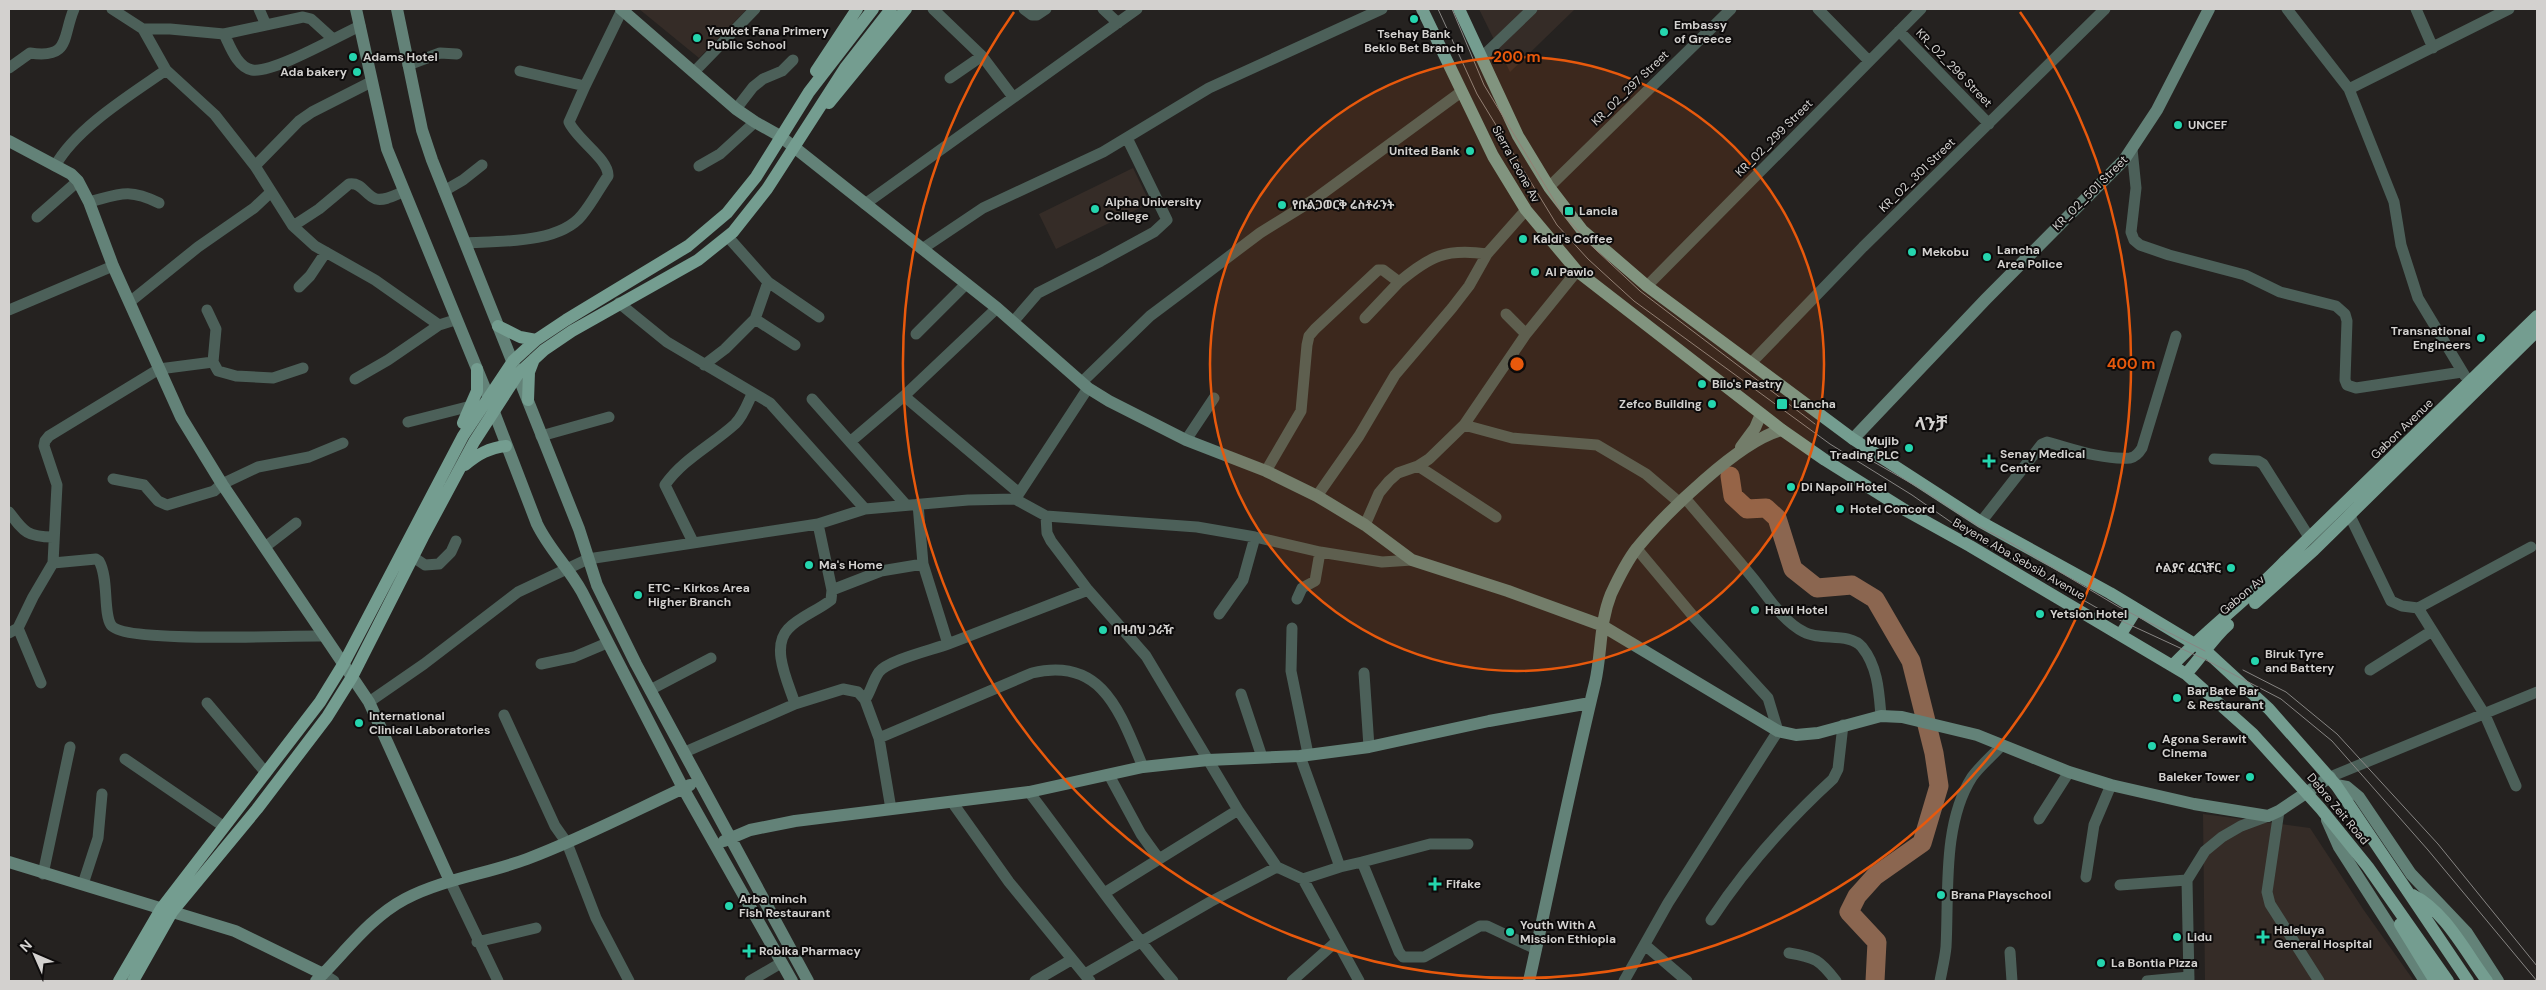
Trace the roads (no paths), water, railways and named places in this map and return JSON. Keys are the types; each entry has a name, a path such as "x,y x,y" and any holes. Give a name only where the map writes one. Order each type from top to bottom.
{"main road":[{"path":"809,92 815,72 857,9"},
{"path":"118,981 222,826 266,773 320,702 344,663 449,462 488,397 513,361 536,340 605,294 702,236 728,213 756,177 809,92 873,9"},
{"path":"133,981 167,910 278,782 327,717 352,677 413,557 492,411 518,374 535,357 572,331 698,260 728,237 767,189 845,68 891,9"},
{"path":"819,110 834,100 906,9"},
{"name":"Sierra Leone Av","path":"1422,9 1493,156 1526,210 1577,271 1621,307"},
{"name":"Sierra Leone Av","path":"1459,9 1518,136 1549,187 1582,230 1647,286"},
{"name":"Beyene Aba Sebsib Avenue","path":"1647,286 1853,439 1982,522 2206,651 2269,709 2333,781 2468,981"},
{"name":"Beyene Aba Sebsib Avenue","path":"1621,307 1782,430 1905,510 2121,634 2186,674"},
{"name":"Gabon Avenue","path":"2286,560 2537,316"},
{"path":"498,326 520,337 536,340"},
{"name":"Gabon Avenue","path":"2322,543 2350,516 2470,381 2537,331"},
{"path":"528,400 529,372 535,357"},
{"path":"449,462 452,443 477,391 477,369"},
{"path":"461,469 477,456 492,448 506,446"},
{"name":"Gabon Av","path":"2186,674 2216,636 2322,543"},
{"name":"Gabon Av","path":"2172,666 2193,643 2261,587 2286,560"},
{"path":"2121,634 2136,610"},
{"name":"Debre Zeit Road","path":"2186,674 2253,734 2322,809 2389,896 2448,981"},
{"path":"2408,893 2423,901 2446,926 2487,981"},
{"path":"2389,896 2409,941 2435,981"}],"street":[{"path":"9,68 30,53 46,55 60,49 65,42 74,9"},
{"path":"112,9 143,29 166,70 215,114 255,166 293,226 305,239 375,280 439,325"},
{"path":"259,9 266,25"},
{"path":"356,9 387,149 545,541 569,569 683,788 792,981"},
{"path":"397,9 422,130 444,191 578,529 597,585 650,690 808,981"},
{"path":"465,243 528,240 569,227 582,216 608,176 608,171 604,163 581,141 569,122 622,9 736,109 793,146 997,308 1085,385 1122,408 1186,440 1266,471 1317,496 1365,526 1412,560 1508,591 1601,625 1778,731 1796,734 1818,732 1881,716 1902,717 1977,735 2069,772 2111,785 2194,804 2273,813"},
{"path":"694,72 755,9"},
{"path":"933,9 982,56 1013,98"},
{"path":"1024,9 1038,15 1046,9"},
{"path":"1103,9 1118,23"},
{"path":"865,204 1137,9"},
{"path":"922,249 983,208 1127,138 1175,106 1382,9"},
{"path":"1481,58 1532,9"},
{"name":"KR_02_297 Street","path":"1549,187 1731,9"},
{"path":"1818,9 1869,61"},
{"name":"KR_02_299 Street","path":"1647,286 1920,9"},
{"name":"KR_02_301 Street","path":"1751,363 1864,247 2105,9"},
{"name":"KR_02_501 Street","path":"1853,439 2132,149 2156,110 2209,9"},
{"path":"2132,149 2136,188 2131,232 2134,240 2140,245 2169,255 2245,275 2280,292 2336,306 2345,314 2347,321 2344,380 2347,385 2356,388 2470,381 2418,298 2401,244 2394,202 2349,89 2288,9"},
{"path":"2416,9 2433,48"},
{"path":"2349,89 2509,9"},
{"path":"143,29 170,29 224,34 303,17 311,19 332,38"},
{"path":"224,34 237,60 251,70 283,64 332,38 360,26"},
{"name":"KR_02_296 Street","path":"1899,31 1989,124"},
{"path":"408,65 440,53 457,54"},
{"path":"950,78 982,56"},
{"path":"736,109 753,87 763,79 782,71 793,60"},
{"path":"55,166 69,144 135,91 166,70"},
{"path":"520,71 585,86"},
{"path":"255,166 299,121 312,112 371,82"},
{"path":"1017,496 1085,385 1150,316 1260,233 1315,199 1461,92"},
{"path":"699,166 720,154 755,122"},
{"path":"1013,322 1038,293 1124,249 1154,232 1167,220 1127,138"},
{"path":"9,141 71,174 78,181 89,202 113,266 181,417 222,484 322,636 344,663 369,702 477,942 498,981"},
{"path":"444,191 463,180 482,165"},
{"path":"37,217 78,181"},
{"path":"293,226 319,209 349,184 354,183 376,198 384,199 403,192"},
{"path":"130,301 198,247 254,208 271,192"},
{"path":"89,202 124,193 139,193 160,202"},
{"path":"1317,496 1359,436 1395,375 1468,286 1487,254 1526,210"},
{"path":"728,237 768,282 818,317"},
{"path":"1365,318 1398,282 1418,265 1444,253 1456,251 1487,254"},
{"path":"299,287 310,276 326,252"},
{"path":"9,310 113,266"},
{"path":"1266,471 1301,411 1310,336 1373,272 1383,270 1398,282"},
{"path":"1365,526 1379,493 1388,481 1398,473 1418,466 1439,451 1464,425 1526,334 1577,271"},
{"path":"704,366 725,349 755,319 768,282"},
{"path":"916,334 966,284"},
{"path":"619,303 667,342 704,366 770,403 865,509"},
{"path":"850,442 904,396 997,308"},
{"path":"207,310 216,330 213,362 218,371 236,376 273,378 303,368"},
{"path":"1506,314 1526,334"},
{"path":"755,319 795,345"},
{"path":"354,379 388,360 439,325 455,320"},
{"path":"1982,522 2042,444 2047,442 2095,454 2131,458 2138,454 2145,440 2176,336"},
{"path":"41,684 13,631 53,563 57,485 44,446 45,441 49,436 160,369 213,362"},
{"path":"693,542 665,485 703,447 734,425 745,410 752,394"},
{"path":"904,396 1017,496 1046,516 1197,527 1255,537 1320,552 1382,562 1412,560"},
{"path":"1186,440 1214,398"},
{"path":"812,399 850,442 912,505 923,564 948,644"},
{"path":"408,422 427,415 471,406"},
{"path":"1731,459 1748,439 1761,414"},
{"path":"541,436 609,417"},
{"path":"1464,425 1512,438 1597,445 1646,474 1683,501 1781,613 1804,632 1823,638 1849,640 1861,645 1869,657 1876,675 1881,716"},
{"path":"1529,981 1596,678 1601,625 1612,594 1637,549 1683,501 1731,459 1762,437 1782,430"},
{"path":"113,479 144,485 158,501 167,504 202,495 258,466 309,457 343,443"},
{"path":"2214,458 2258,461 2263,464 2309,537"},
{"path":"1418,466 1496,517"},
{"path":"369,702 424,664 518,592 588,559 818,524 865,509 1017,496"},
{"path":"1046,516 1047,533 1051,541 1088,590 1146,656 1238,810 1277,867 1303,879 1359,981"},
{"path":"2350,516 2391,601 2402,606 2418,608 2531,547"},
{"path":"11,520 35,537 53,537"},
{"path":"265,547 296,523"},
{"path":"796,704 781,662 783,637 791,626 831,600 832,590 818,524"},
{"path":"1219,614 1243,580 1255,537"},
{"path":"413,557 425,565 440,564 445,560 456,541"},
{"path":"1624,981 1668,903 1778,731 1768,698 1693,616 1637,549"},
{"path":"1297,599 1302,588 1315,581 1320,552"},
{"path":"53,563 96,559 100,561 107,590 109,620 112,626 118,630 138,634 199,638 259,635 322,636"},
{"path":"832,590 881,571 923,564"},
{"path":"865,700 872,690 876,675 884,667 1088,590"},
{"path":"2418,608 2485,715 2516,786"},
{"path":"1292,628 1291,671 1304,755 1340,866"},
{"path":"2370,670 2432,631"},
{"path":"541,664 574,657 607,643"},
{"path":"650,690 711,658"},
{"path":"879,738 1032,673 1048,669 1070,670 1086,675 1098,684 1116,707 1143,767"},
{"path":"1364,673 1369,747"},
{"path":"685,752 796,704 843,689 858,692 865,700 879,738 891,809"},
{"path":"2147,981 2189,979 2187,880 2205,851 2222,837 2241,826 2273,813 2307,792 2537,692"},
{"path":"1242,694 1262,757"},
{"path":"208,703 266,773"},
{"path":"715,845 773,825 1029,792 1143,767 1208,760 1304,755 1369,747 1489,721 1590,703"},
{"path":"504,715 555,826 567,843 596,918 629,981"},
{"path":"1711,920 1745,870 1773,837 1833,779 1838,769 1843,725"},
{"path":"1940,981 1946,949 1948,880 1954,823 1962,797 1973,776 2002,746"},
{"path":"43,874 70,747"},
{"path":"125,759 222,826"},
{"path":"2039,819 2069,772"},
{"path":"1109,775 1142,834 1159,859"},
{"path":"9,862 43,874 83,884 235,931 324,979 386,910 405,898 450,881 526,859 567,843 700,781"},
{"path":"2333,781 2347,787 2360,797 2411,874 2466,934 2498,981"},
{"path":"2086,877 2094,825 2111,785"},
{"path":"1029,792 1106,892 1141,943 1173,981"},
{"path":"83,884 98,838 102,794"},
{"path":"952,802 993,861 1071,960 1088,978 1141,943 1210,902 1277,867"},
{"path":"2322,809 2339,847 2425,981"},
{"path":"1106,892 1238,810"},
{"path":"2273,813 2267,892 2270,904 2319,981"},
{"path":"1303,879 1340,866 1430,844 1468,844"},
{"path":"1362,862 1404,957 1424,957 1480,926 1487,926 1536,949"},
{"path":"2120,885 2187,880"},
{"path":"477,942 536,928"},
{"path":"1292,981 1337,941"},
{"path":"1645,946 1687,981"},
{"path":"2010,952 2012,981"},
{"path":"1789,953 1810,956 1823,963 1836,981"},
{"path":"1035,981 1071,960"},
{"path":"750,981 781,963"}],"waterway":[{"path":"1730,476 1733,496 1747,509 1766,508 1777,518 1793,569 1817,588 1852,585 1875,599 1911,661 1934,753 1939,786 1922,843 1875,876 1857,896 1849,912 1877,942 1875,981"}],"tram line":[{"path":"1438,9 1477,94 1557,225 1588,259 1634,301 1830,444 1912,495 1971,536 2113,617 2204,659 2281,699 2332,741 2428,850 2537,981"},
{"path":"1452,9 1484,85 1563,215 1595,249 1640,291 1815,424"},
{"path":"1858,453 1916,486 1978,526 2011,543 2119,607 2205,651"},
{"path":"2243,670 2286,692 2337,734 2438,844 2537,966"}],"place":[{"name":"Tsehay Bank Beklo Bet Branch","path":"1414,19"},
{"name":"Embassy of Greece","path":"1664,32"},
{"name":"Yewket Fana Primery Public School","path":"697,38"},
{"name":"Adams Hotel","path":"353,57"},
{"name":"Ada bakery","path":"357,72"},
{"name":"UNCEF","path":"2178,125"},
{"name":"United Bank","path":"1470,151"},
{"name":"የቡልጋወርቅ ሬስቶራንት","path":"1282,205"},
{"name":"Alpha University College","path":"1095,209"},
{"name":"Lancia","path":"1569,211"},
{"name":"Kaldi's Coffee","path":"1523,239"},
{"name":"Mekobu","path":"1912,252"},
{"name":"Lancha Area Police","path":"1987,257"},
{"name":"Al Pawlo","path":"1535,272"},
{"name":"Transnational Engineers","path":"2481,338"},
{"name":"Bilo's Pastry","path":"1702,384"},
{"name":"Zefco Building","path":"1712,404"},
{"name":"Lancha","path":"1782,404"},
{"name":"Mujib Trading PLC","path":"1909,448"},
{"name":"Senay Medical Center","path":"1989,461"},
{"name":"Di Napoli Hotel","path":"1791,487"},
{"name":"Hotel Concord","path":"1840,509"},
{"name":"Ma's Home","path":"809,565"},
{"name":"ሶልያና ፈርኒቸር","path":"2231,568"},
{"name":"ETC - Kirkos Area Higher Branch","path":"638,595"},
{"name":"Hawi Hotel","path":"1755,610"},
{"name":"Yetsion Hotel","path":"2040,614"},
{"name":"በዛብህ ጋራዥ","path":"1103,630"},
{"name":"Biruk Tyre and Battery","path":"2255,661"},
{"name":"Bar Bate Bar & Restaurant","path":"2177,698"},
{"name":"International Clinical Laboratories","path":"359,723"},
{"name":"Agona Serawit Cinema","path":"2152,746"},
{"name":"Baleker Tower","path":"2250,777"},
{"name":"Fifake","path":"1435,884"},
{"name":"Brana Playschool","path":"1941,895"},
{"name":"Arba minch Fish Restaurant","path":"729,906"},
{"name":"Youth With A Mission Ethiopia","path":"1510,932"},
{"name":"Lidu","path":"2177,937"},
{"name":"Haleluya General Hospital","path":"2263,937"},
{"name":"Robika Pharmacy","path":"749,951"},
{"name":"La Bontia Pizza","path":"2101,963"}],"district":[{"name":"ላንቻ","path":"1931,424"}]}
